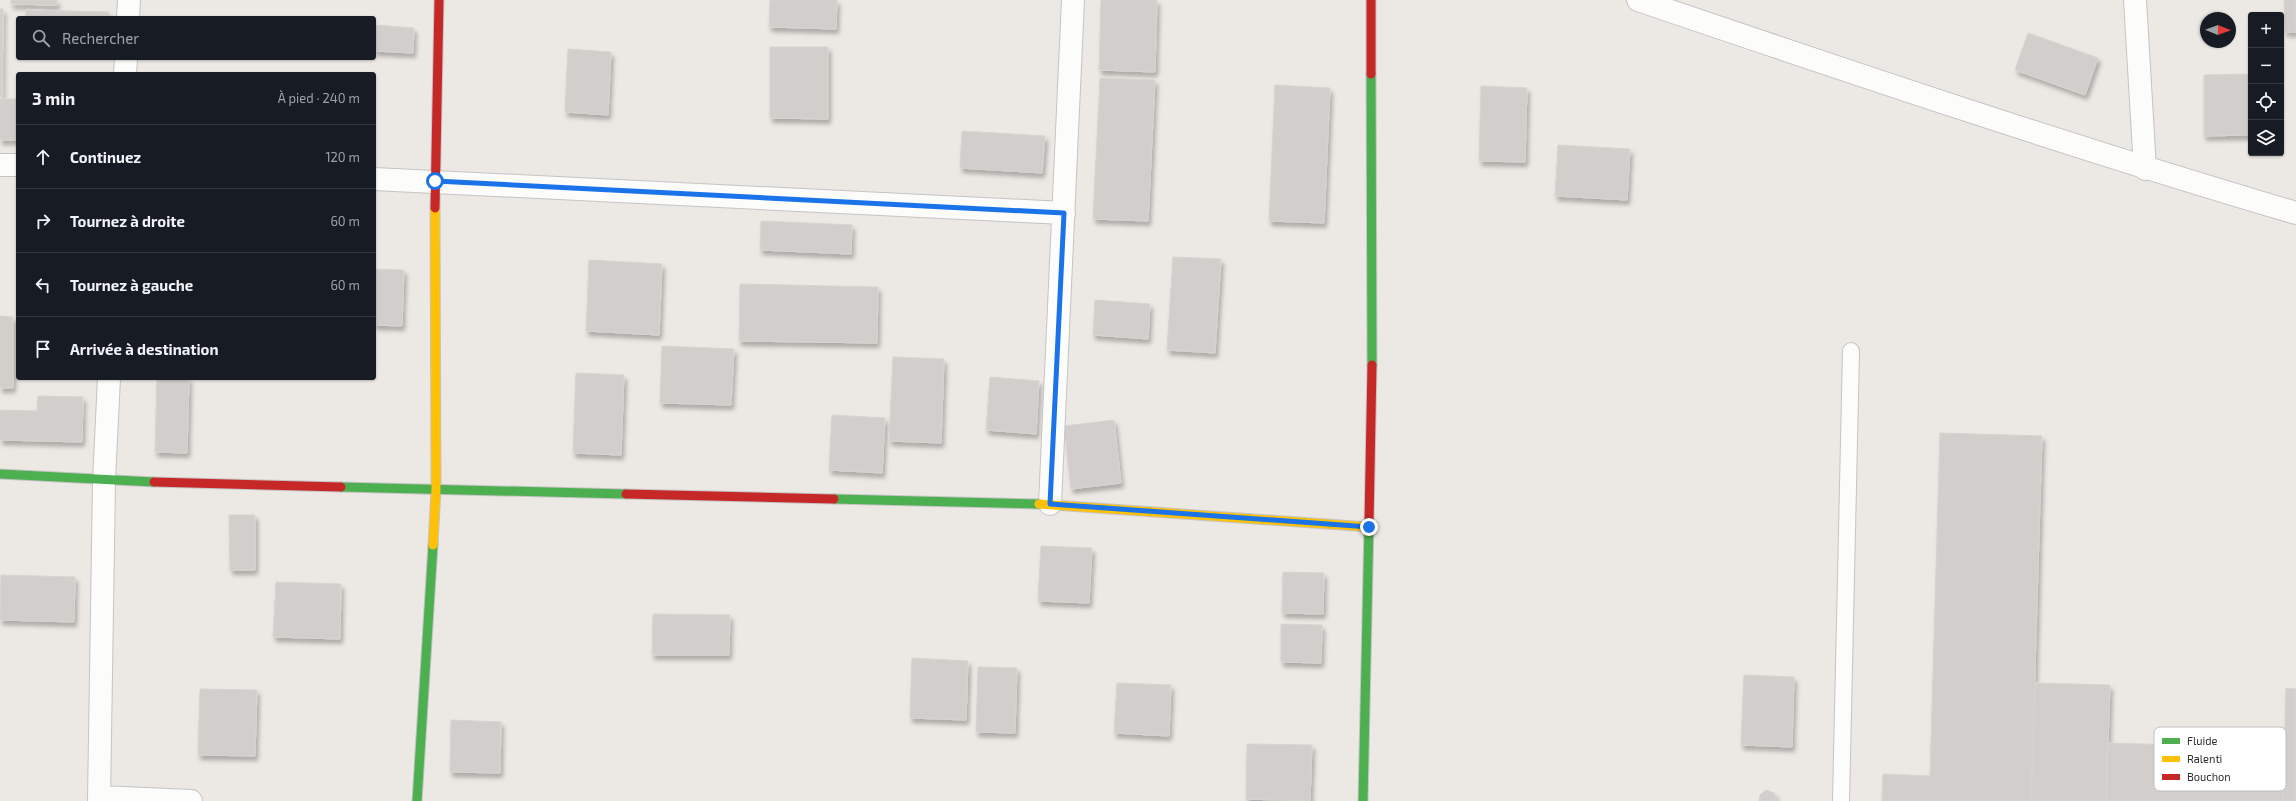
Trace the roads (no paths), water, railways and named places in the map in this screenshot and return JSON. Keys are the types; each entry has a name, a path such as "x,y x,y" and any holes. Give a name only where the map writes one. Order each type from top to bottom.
{"street":[{"path":"128,16 129,0"},
{"path":"416,801 436,489 435,181 439,0"},
{"path":"1050,504 1073,0"},
{"path":"1363,801 1372,403 1371,0"},
{"path":"1638,0 1659,4 1870,79 2145,169 2296,213"},
{"path":"2135,0 2145,169"},
{"path":"125,72 126,60"},
{"path":"0,165 16,165"},
{"path":"376,178 1064,213"},
{"path":"109,380 104,481 100,799 191,801"},
{"path":"0,474 104,481 1050,504 1369,527"}],"lane":[{"path":"1841,801 1851,351"}]}
